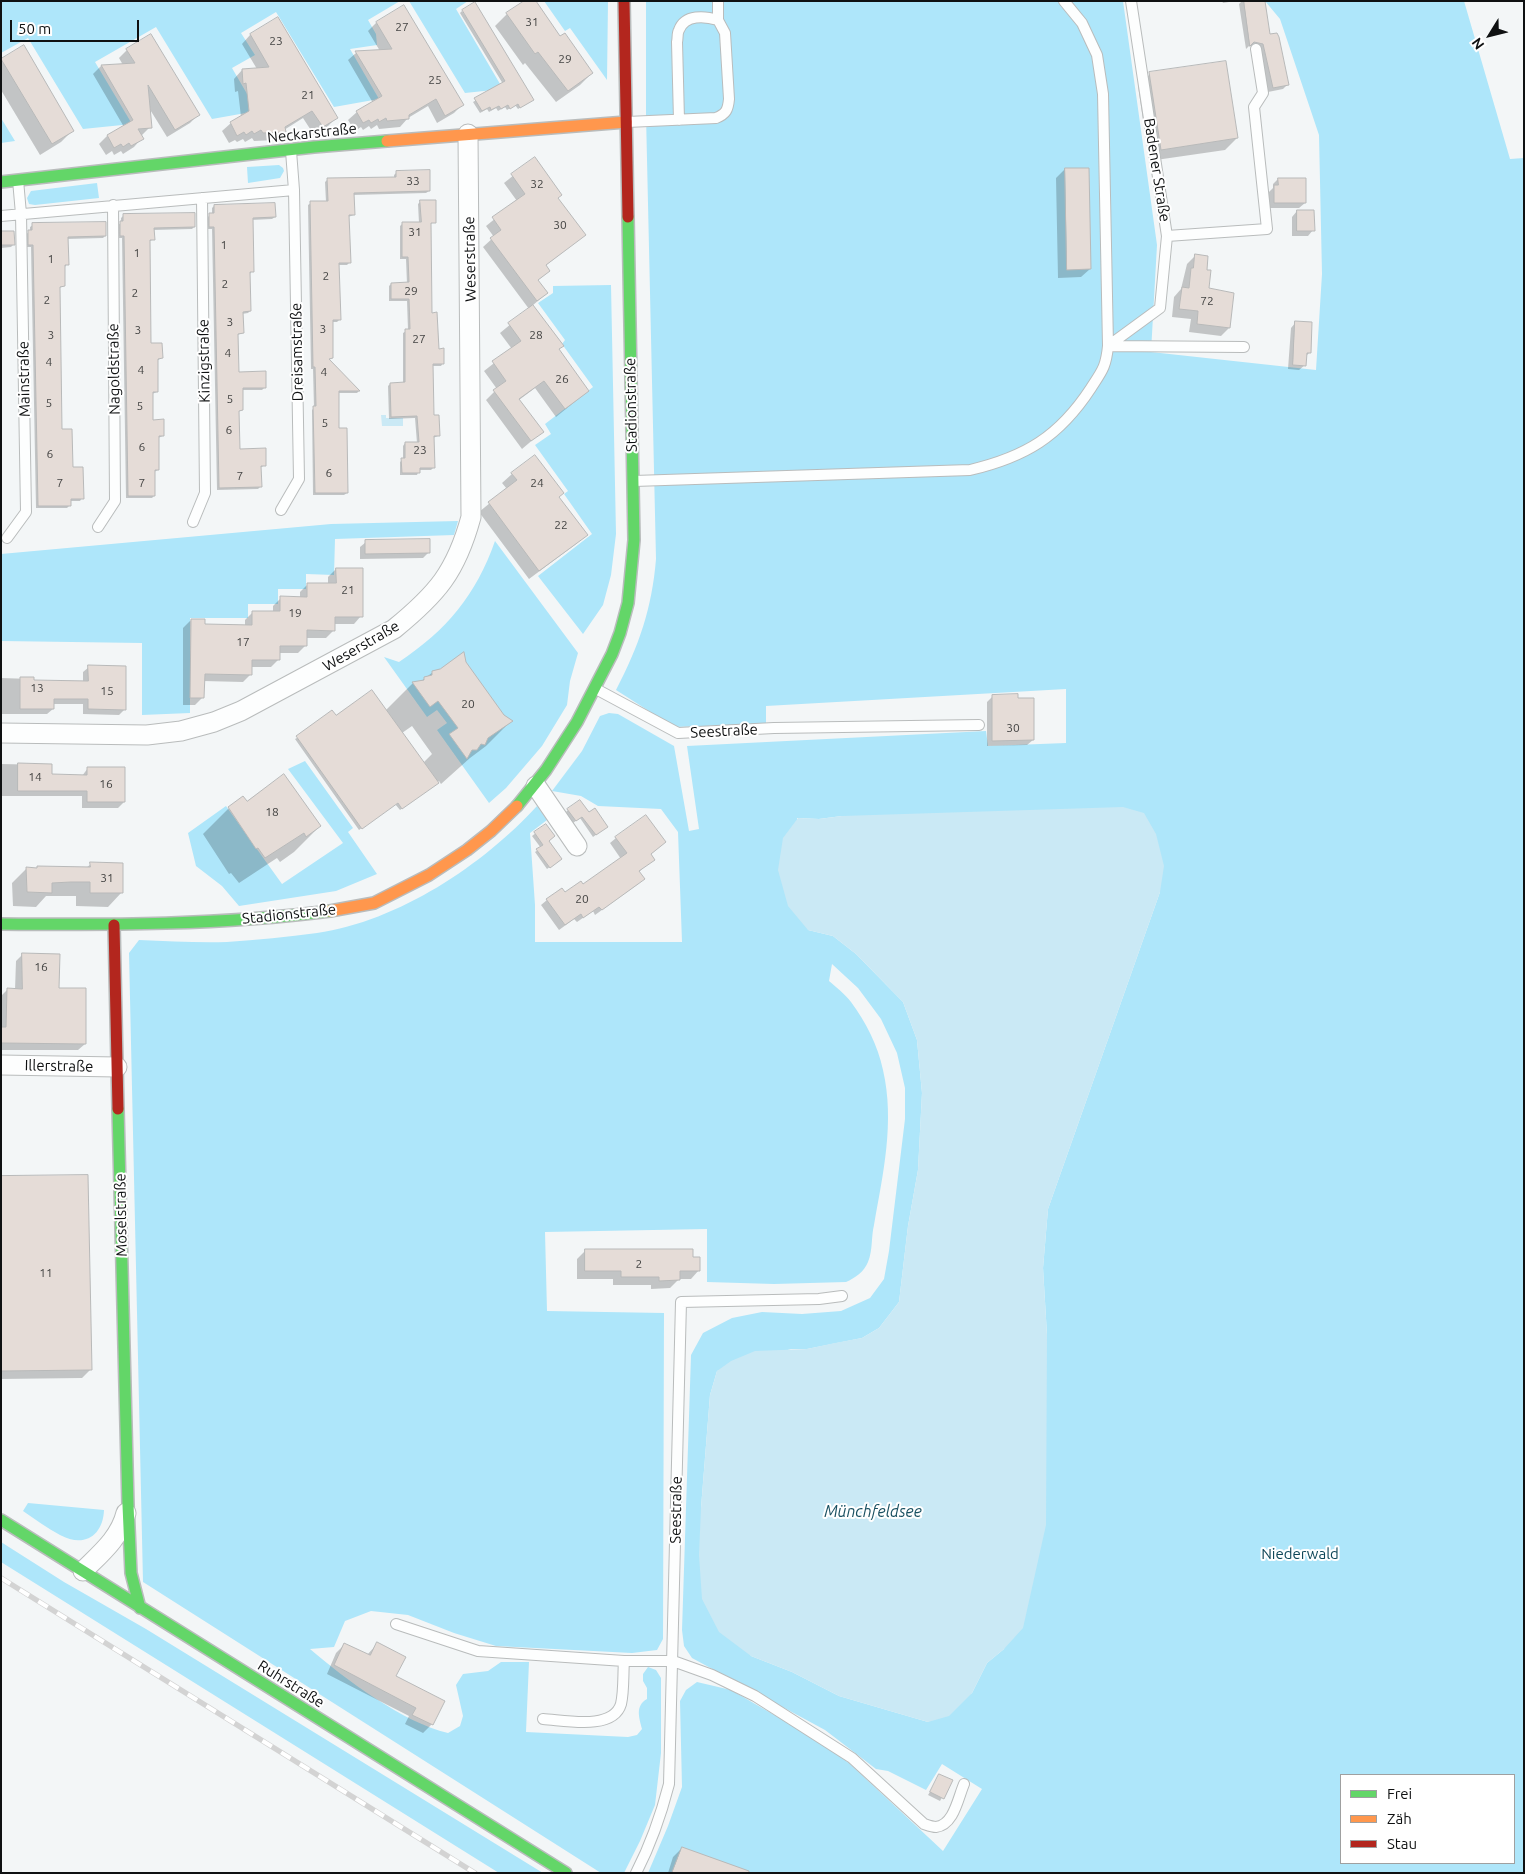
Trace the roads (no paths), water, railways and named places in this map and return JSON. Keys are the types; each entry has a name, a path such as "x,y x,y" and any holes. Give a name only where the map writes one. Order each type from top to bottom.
{"street":[{"name":"Stadionstraße","path":"1,924 114,925 249,919 303,914 376,903 426,877 471,849 498,826 536,786 554,762 595,689 617,639 626,614 630,594 634,540 624,1"},
{"name":"Neckarstraße","path":"1,182 291,150 626,122"},
{"name":"Weserstraße","path":"1,733 147,735 181,731 214,722 241,711 394,629 415,612 445,578 463,545 471,517 468,134"},
{"path":"536,786 577,846"},
{"name":"Moselstraße","path":"114,925 128,1505 131,1572 140,1608"},
{"name":"Illerstraße","path":"1,1066 118,1067"},
{"name":"Moselstraße","path":"83,1571 112,1541 123,1526 128,1505"},
{"name":"Ruhrstraße","path":"1,1520 566,1873"}],"lane":[{"path":"626,122 716,118 724,115 728,109 729,99 725,33 718,20 718,1"},
{"path":"633,481 970,470 998,463 1027,450 1056,432 1081,403 1107,363 1108,346 1103,94 1097,55 1082,23 1064,1"},
{"name":"Badener Straße","path":"1132,1 1167,236 1267,229 1254,107 1264,93 1256,49"},
{"path":"679,120 677,42 679,29 692,18 709,17 718,20"},
{"name":"Dreisamstraße","path":"281,510 299,478 294,190 291,150"},
{"name":"Mainstraße","path":"7,538 26,512 21,214 18,180"},
{"path":"1,216 294,190"},
{"name":"Kinzigstraße","path":"193,522 206,493 202,198"},
{"name":"Nagoldstraße","path":"98,527 115,501 112,205"},
{"path":"1108,346 1160,308 1167,236"},
{"path":"1108,346 1244,347"},
{"name":"Seestraße","path":"595,689 678,733 774,728 979,725"},
{"name":"Seestraße","path":"636,1873 660,1818 669,1784 681,1302 819,1300 842,1296"},
{"path":"396,1624 478,1651 624,1661 673,1661 712,1675 755,1696 852,1758 924,1824 935,1827 944,1824 952,1814 964,1784"},
{"path":"543,1719 594,1723 614,1715 621,1704 624,1661"}],"water":[{"path":"381,415 386,415 386,418 403,418 403,426 382,426"},
{"name":"Münchfeldsee","path":"1123,807 1144,813 1156,834 1164,866 1160,892 1048,1209 1043,1268 1047,1335 1046,1525 1023,1628 1004,1649 987,1663 972,1693 949,1716 928,1722 839,1696 792,1672 751,1656 719,1632 702,1599 699,1555 701,1508 710,1395 717,1371 731,1361 755,1351 807,1349 862,1338 879,1328 899,1302 908,1226 918,1170 922,1093 917,1040 903,1002 856,954 833,936 808,930 788,906 778,870 783,838 798,818 819,819 842,816"}],"railway":[{"path":"1,1578 475,1873"}],"park label":[{"name":"Niederwald","path":"1300,1554"}]}
